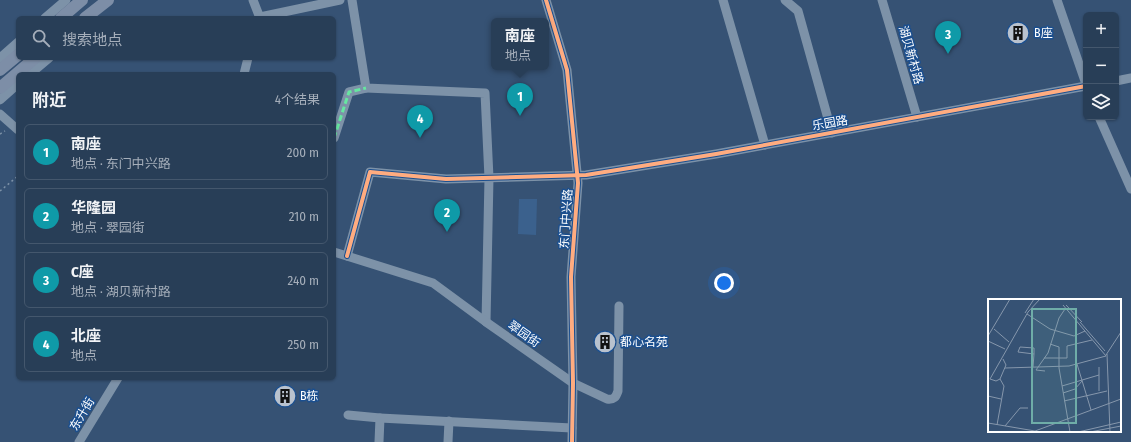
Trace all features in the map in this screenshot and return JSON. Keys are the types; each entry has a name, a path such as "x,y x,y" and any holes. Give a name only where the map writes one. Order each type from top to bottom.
{"main road":[{"path":"63,16 82,0"},
{"path":"93,14 108,0"},
{"path":"0,70 16,57"},
{"path":"19,72 33,60"},
{"path":"0,88 16,74"}],"street":[{"path":"47,16 66,0"},
{"path":"253,0 260,16"},
{"path":"265,16 340,0"},
{"path":"352,0 366,88"},
{"name":"东门中兴路","path":"546,0 567,70 578,183 571,277 573,383 572,442"},
{"path":"723,0 765,145"},
{"path":"785,0 798,11 832,133"},
{"name":"湖贝新村路","path":"882,0 917,117"},
{"path":"1057,0 1086,84"},
{"path":"0,58 16,44"},
{"path":"32,72 47,60"},
{"path":"244,72 248,60"},
{"path":"1119,80 1131,78"},
{"path":"0,100 16,86"},
{"name":"乐园路","path":"347,256 370,172 446,179 586,175 832,133 1083,86"},
{"path":"336,132 349,92 366,88 485,93 489,178 486,322"},
{"path":"0,114 16,128"},
{"path":"1100,120 1131,189"},
{"name":"翠园街","path":"336,253 433,283 573,383 611,400 616,397 618,391 618,306"},
{"name":"东升街","path":"79,442 117,380"},
{"path":"348,415 572,428"},
{"path":"379,442 380,418"},
{"path":"448,442 449,421"}],"path":[{"path":"0,191 16,178"}],"water":[{"path":"519,199 537,199 536,235 518,234"}],"marked path":[{"path":"336,132 349,92 366,88"}],"cycle path":[{"path":"546,0 567,70 578,183 571,277 573,383 572,442"},
{"path":"347,256 370,172 446,179 586,175 716,154 1083,87"}],"place":[{"name":"B座","path":"1018,33"},
{"name":"C座","path":"948,54"},
{"name":"南座","path":"520,116"},
{"name":"北座","path":"420,138"},
{"name":"华隆园","path":"447,232"},
{"name":"都心名苑","path":"605,342"},
{"name":"B栋","path":"285,396"}]}
